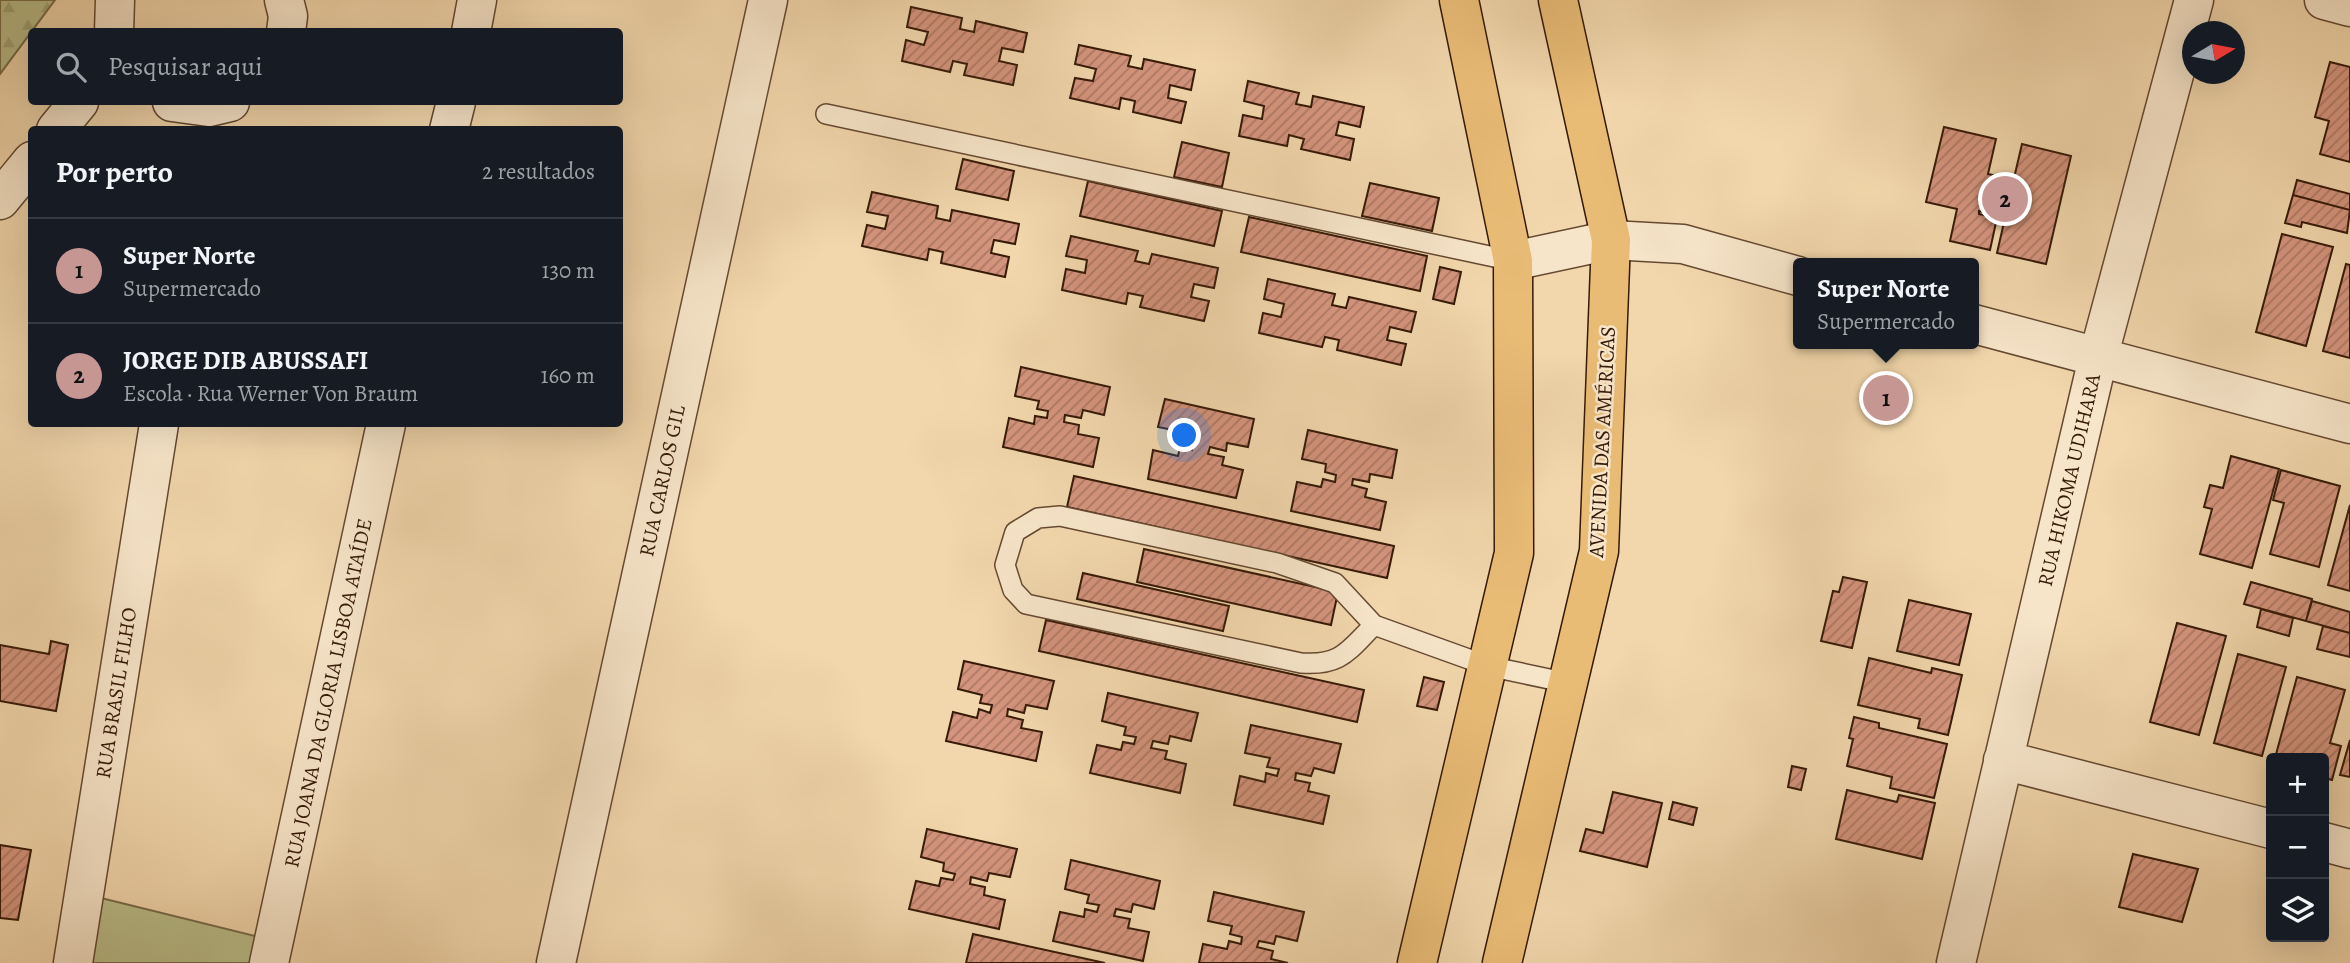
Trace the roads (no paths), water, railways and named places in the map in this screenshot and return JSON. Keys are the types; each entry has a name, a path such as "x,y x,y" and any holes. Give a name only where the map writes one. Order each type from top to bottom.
{"main road":[{"path":"1417,963 1514,552 1513,261 1459,0"},
{"name":"AVENIDA DAS AMÉRICAS","path":"1502,963 1600,551 1611,240 1558,0"}],"street":[{"path":"114,28 115,0"},
{"path":"284,0 288,16 286,28"},
{"path":"472,28 477,0"},
{"name":"RUA CARLOS GIL","path":"556,963 768,0"},
{"name":"RUA HIKOMA UDIHARA","path":"1956,963 2098,358 2194,0"},
{"path":"2324,0 2350,7"},
{"path":"59,126 77,105"},
{"path":"184,105 215,113"},
{"path":"450,126 455,105"},
{"path":"0,200 28,166"},
{"path":"1513,261 1611,240 1684,244 1793,275"},
{"path":"1979,326 2350,424"},
{"name":"RUA BRASIL FILHO","path":"73,963 159,427"},
{"name":"RUA JOANA DA GLORIA LISBOA ATAÍDE","path":"270,963 385,427"},
{"path":"2003,760 2266,828"},
{"path":"2329,843 2350,849"}],"lane":[{"path":"826,114 1513,261"},
{"path":"1374,625 1343,657 1320,664 1301,663 1026,604 1013,590 1005,565 1015,533 1038,518 1060,516 1289,567 1335,583 1374,625 1488,666 1568,683"}],"place":[{"name":"JORGE DIB ABUSSAFI","path":"2005,199"},
{"name":"Super Norte","path":"1886,398"}]}
